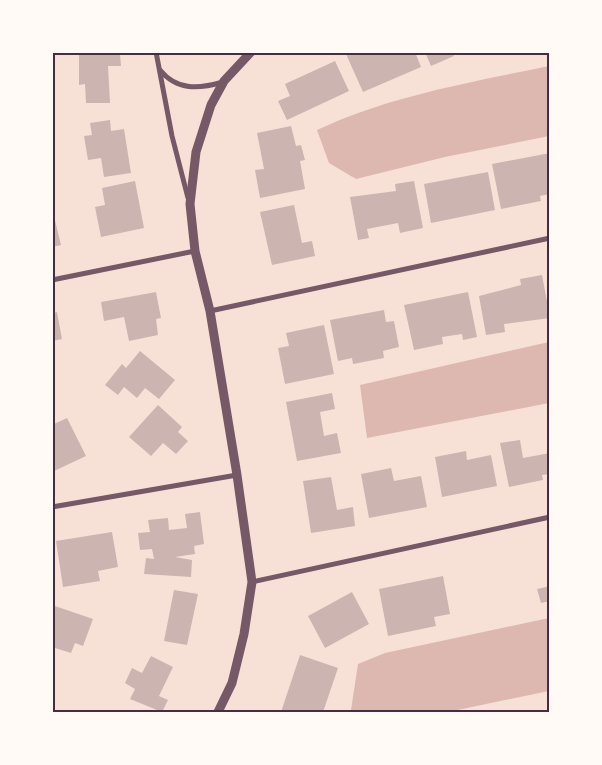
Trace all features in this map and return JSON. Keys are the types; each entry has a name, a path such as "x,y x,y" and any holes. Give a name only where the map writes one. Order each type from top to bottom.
{"street":[{"path":"156,52 172,136 190,204 195,251 210,311 238,475 252,582 244,634 232,682 218,712"},
{"path":"190,204 192,172 200,137 211,105 224,81 251,52"},
{"path":"159,68 165,76 179,86 197,88 224,81"},
{"path":"210,311 550,238"},
{"path":"52,280 195,251"},
{"path":"52,507 238,475"},
{"path":"252,582 550,517"}],"shaded area":[{"path":"549,66 549,136 445,157 356,179 329,163 317,130 373,108 431,91"},
{"path":"549,342 549,403 367,438 360,385"},
{"path":"549,618 549,691 448,712 354,712 351,710 358,664 385,653"}],"building":[{"path":"349,52 415,52 421,67 363,92 346,54"},
{"path":"425,52 452,52 454,56 431,66"},
{"path":"120,54 121,66 108,66 110,103 86,103 85,84 79,85 79,55"},
{"path":"335,61 349,91 287,120 278,101 290,96 285,84"},
{"path":"110,120 111,131 124,129 131,173 104,177 101,158 88,160 84,136 92,135 90,123"},
{"path":"291,126 296,146 301,145 305,160 300,161 305,189 260,198 255,170 264,169 257,133"},
{"path":"550,153 550,194 540,196 541,201 501,209 492,164"},
{"path":"488,172 495,210 431,223 424,184"},
{"path":"135,181 144,228 101,237 95,207 105,205 102,188"},
{"path":"414,181 423,228 400,233 398,223 367,229 369,238 358,240 350,197 396,191 395,184"},
{"path":"294,205 302,243 312,241 315,256 272,265 260,212"},
{"path":"52,208 61,245 52,247"},
{"path":"542,275 550,318 504,324 505,332 486,335 479,296 521,285 520,279"},
{"path":"156,292 161,318 156,319 158,335 129,341 124,317 104,321 101,302"},
{"path":"468,292 477,337 463,340 462,334 442,337 443,344 414,350 404,305"},
{"path":"384,310 386,322 394,321 399,347 383,351 384,358 353,364 352,358 338,361 330,320"},
{"path":"57,312 62,339 52,341 52,313"},
{"path":"324,325 334,374 285,384 278,348 289,346 286,333"},
{"path":"140,351 175,380 159,399 145,388 137,398 124,387 118,395 105,385 122,364 126,368"},
{"path":"332,393 335,409 320,412 324,436 337,433 341,453 297,461 286,402"},
{"path":"158,405 182,427 178,432 188,441 176,454 163,443 151,456 129,437"},
{"path":"67,418 86,456 52,472 52,425"},
{"path":"520,440 523,458 550,453 550,474 542,475 543,480 509,487 500,443"},
{"path":"466,451 467,460 491,455 497,486 442,497 435,457"},
{"path":"391,468 394,481 421,476 427,507 369,518 361,474"},
{"path":"331,477 337,510 353,507 355,526 311,533 303,481"},
{"path":"200,512 204,544 194,546 195,554 175,557 192,560 191,577 144,574 146,558 154,559 152,549 140,550 138,533 150,532 148,520 168,518 169,530 187,528 185,514"},
{"path":"112,532 118,567 98,571 100,581 63,587 56,541"},
{"path":"443,576 450,614 434,617 436,626 388,636 379,589"},
{"path":"550,586 550,601 541,603 537,589"},
{"path":"174,590 198,594 187,645 164,641"},
{"path":"352,592 369,624 325,648 308,616"},
{"path":"55,606 93,619 83,646 75,643 71,653 52,647 52,613"},
{"path":"300,655 338,668 323,712 281,712"},
{"path":"151,656 173,667 159,696 168,700 162,712 130,699 135,689 125,683 132,668 142,673"}]}
